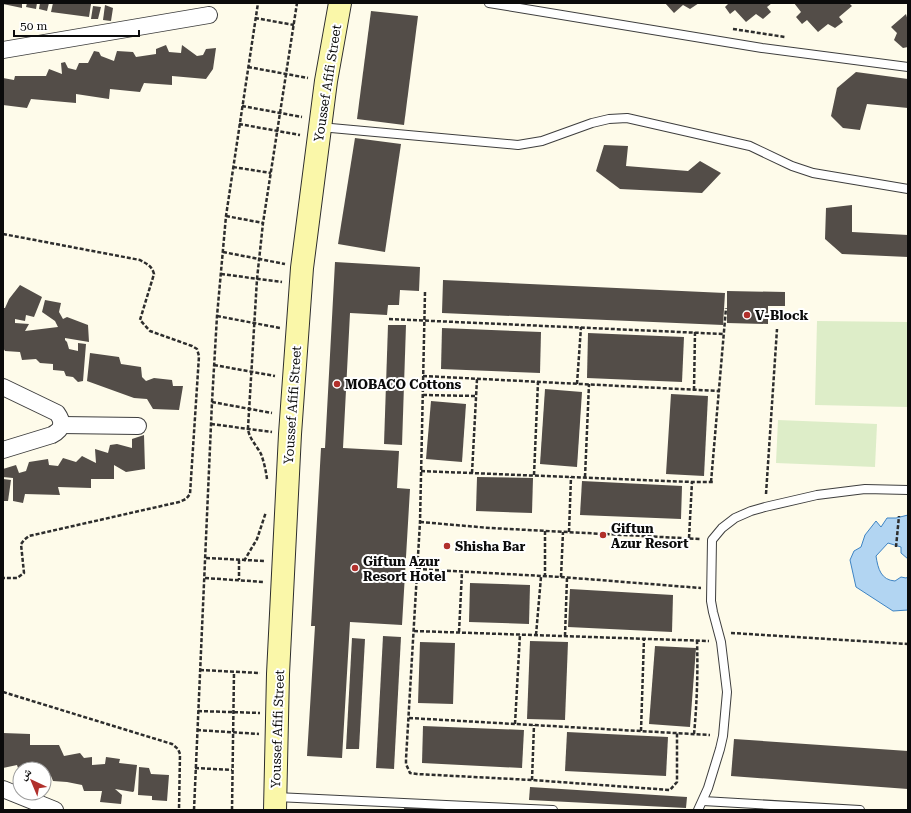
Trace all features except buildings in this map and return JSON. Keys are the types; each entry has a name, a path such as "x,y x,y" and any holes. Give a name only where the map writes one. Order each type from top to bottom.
{"street":[{"name":"Youssef Afifi Street","path":"275,804 276,714 290,425 301,276 319,129 340,3"},
{"path":"3,50 209,15"},
{"path":"3,387 57,413 61,418 61,425 58,431 52,435 3,450"},
{"path":"61,425 138,426"},
{"path":"3,789 55,810"}],"lane":[{"path":"489,3 530,7 762,48 908,67"},
{"path":"319,129 518,145 542,141 592,123 609,119 627,118 750,146 792,166 813,173 908,189"},
{"path":"698,810 703,801 723,736 727,692 721,642 713,612 711,588 712,540 722,528 735,518 765,507 817,495 865,489 908,490"},
{"path":"703,801 860,810"},
{"path":"275,804 554,810"}],"path":[{"path":"194,810 212,402 222,252 239,124 258,3"},
{"path":"267,480 266,468 261,454 248,433 257,279 263,223 297,3"},
{"path":"255,18 294,25"},
{"path":"248,67 326,81"},
{"path":"242,106 280,113 319,129"},
{"path":"239,124 277,131 319,129"},
{"path":"233,167 271,173"},
{"path":"226,216 263,223"},
{"path":"3,234 140,260 147,263 152,268 154,274 140,320 150,331 197,349 199,356 190,494 186,499 179,502 30,536 21,544 24,573 18,578 3,578"},
{"path":"222,252 259,259 301,276"},
{"path":"221,274 257,279 301,276"},
{"path":"425,292 420,522 406,764 410,773 670,790 677,782 677,733"},
{"path":"421,472 713,482 726,308"},
{"path":"217,316 255,322 297,332"},
{"path":"389,319 724,334"},
{"path":"577,384 582,328"},
{"path":"765,507 777,330"},
{"path":"694,390 695,332"},
{"path":"214,365 293,379"},
{"path":"423,376 719,391"},
{"path":"472,473 477,379"},
{"path":"534,475 538,382"},
{"path":"585,477 589,384"},
{"path":"423,395 476,396"},
{"path":"212,402 250,408 290,425"},
{"path":"211,424 248,428 290,425"},
{"path":"569,532 571,476"},
{"path":"689,538 692,482"},
{"path":"244,560 264,521 267,507"},
{"path":"896,547 899,516"},
{"path":"420,522 545,531 712,540"},
{"path":"545,531 545,576"},
{"path":"561,577 563,532"},
{"path":"206,558 244,560 283,573"},
{"path":"239,560 239,580"},
{"path":"417,569 561,577 711,588"},
{"path":"459,632 462,572"},
{"path":"205,578 239,580 283,573"},
{"path":"536,635 540,577"},
{"path":"565,636 567,578"},
{"path":"414,631 644,638 721,642"},
{"path":"719,632 908,644"},
{"path":"514,724 520,634"},
{"path":"641,731 644,638"},
{"path":"694,734 698,679 697,640"},
{"path":"200,670 278,674"},
{"path":"232,810 234,672"},
{"path":"3,692 172,744 178,749 180,754 179,810"},
{"path":"198,711 276,714"},
{"path":"408,718 723,736"},
{"path":"532,780 534,725"},
{"path":"197,730 276,735"},
{"path":"196,768 232,770"}],"green space":[{"path":"817,321 908,322 908,407 815,405"},
{"path":"778,420 877,424 875,467 776,463"}],"water":[{"path":"908,515 908,559 901,553 901,547 888,543 876,556 879,569 886,578 895,581 901,577 908,577 908,610 893,611 856,587 850,560 854,551 861,547 865,535 876,521 881,527 887,518 896,518"}],"place":[{"name":"V-Block","path":"747,315"},
{"name":"MOBACO Cottons","path":"337,384"},
{"name":"Giftun Azur Resort","path":"603,535"},
{"name":"Shisha Bar","path":"447,546"},
{"name":"Giftun Azur Resort Hotel","path":"355,568"}]}
